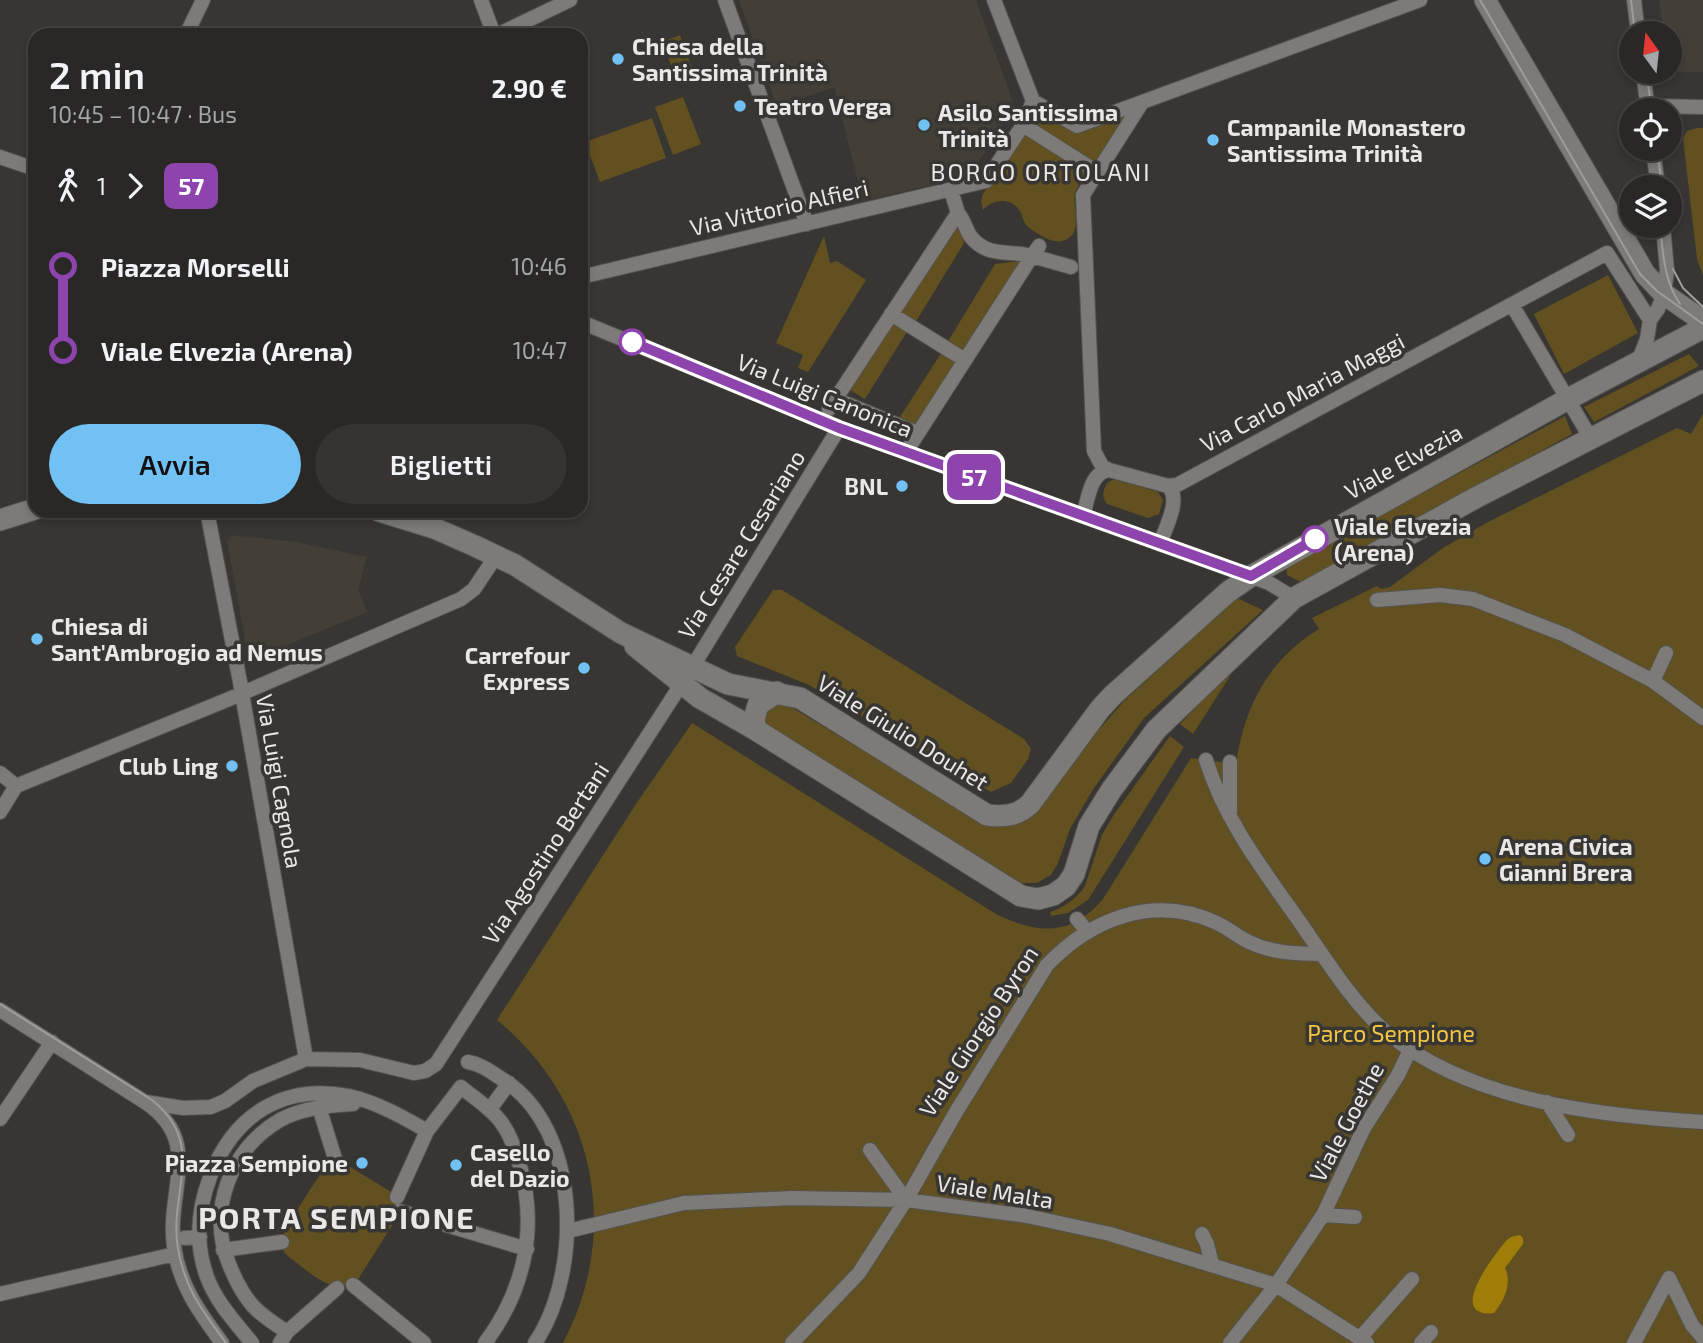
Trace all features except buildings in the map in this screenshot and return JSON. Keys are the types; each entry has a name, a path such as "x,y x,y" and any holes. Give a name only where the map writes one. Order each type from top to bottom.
{"main road":[{"path":"1485,0 1645,274 1664,294 1703,321"},
{"name":"Viale Elvezia","path":"1005,816 1022,811 1030,804 1113,695 1228,592 1251,576 1568,399 1703,328"},
{"path":"402,518 434,528 515,565 687,675 700,698 756,730 1021,896 1038,899 1053,895 1066,886 1074,874 1089,826 1112,789 1163,720 1294,598 1476,497 1703,381"},
{"path":"0,520 28,511"},
{"name":"Viale Giulio Douhet","path":"687,675 800,698 987,815 1005,816"},
{"path":"756,730 754,719 758,705 777,692"}],"street":[{"path":"189,28 203,0"},
{"path":"481,0 492,28"},
{"path":"510,28 570,0"},
{"path":"725,0 807,224"},
{"path":"994,0 1033,101 1077,126 1420,0"},
{"path":"1634,0 1637,21"},
{"path":"1033,101 1023,125 1097,172"},
{"path":"1141,104 1083,195 1084,242 1094,451 1102,466 1109,470 1168,486 1173,492 1174,500 1160,544"},
{"path":"1682,107 1703,107"},
{"name":"Via Vittorio Alfieri","path":"588,275 986,181 1023,125"},
{"path":"0,157 28,167"},
{"path":"953,197 971,238 991,252 1036,251 1071,267"},
{"path":"917,433 832,404 958,213"},
{"path":"1638,362 1647,340 1650,320 1664,294 1667,270 1664,238"},
{"path":"906,452 1036,251"},
{"name":"Via Carlo Maria Maggi","path":"1168,486 1179,484 1607,253 1650,320"},
{"path":"1512,304 1590,437"},
{"path":"891,314 965,360"},
{"name":"Via Luigi Canonica","path":"588,325 839,428 1251,576 1294,598"},
{"name":"Via Cesare Cesariano","path":"687,675 839,428"},
{"path":"1083,516 1096,476 1101,471 1109,470"},
{"name":"Via Luigi Cagnola","path":"208,518 306,1059"},
{"path":"0,812 16,786 461,599 474,589 496,556"},
{"path":"1377,600 1440,595 1473,599 1565,635 1653,681 1703,718"},
{"path":"1653,681 1665,653"},
{"name":"Via Agostino Bertani","path":"306,1059 360,1060 420,1073 436,1064 687,675"},
{"path":"1206,760 1213,785 1250,853 1349,991 1384,1030 1410,1050 1454,1075 1547,1102 1644,1118 1703,1122"},
{"path":"1230,762 1230,817"},
{"path":"0,773 16,786"},
{"name":"Viale Giorgio Byron","path":"792,1343 859,1273 1047,965 1066,946 1087,931 1114,918 1149,911 1183,913 1216,922 1250,942 1286,954 1322,954"},
{"path":"1077,919 1087,931"},
{"path":"0,1010 145,1101 166,1118 175,1135 181,1163 173,1222 181,1276 191,1299 222,1343"},
{"path":"0,1119 52,1042"},
{"name":"Viale Goethe","path":"1230,1343 1276,1285 1322,1215 1364,1128 1410,1050"},
{"path":"145,1101 183,1108 211,1107 225,1101 253,1081 306,1059"},
{"path":"468,1062 479,1065 509,1083 541,1117 552,1140 566,1193 568,1231 563,1270 555,1298 535,1343"},
{"path":"489,1110 509,1083"},
{"path":"485,1343 512,1301 523,1268 527,1249 528,1226 524,1181 509,1134 500,1120 461,1087 427,1131 398,1204 527,1249"},
{"path":"251,1343 220,1304 203,1264 200,1237 202,1203 223,1147 238,1127 261,1110 294,1096 324,1094 349,1096 386,1110 427,1131"},
{"path":"1547,1102 1567,1135"},
{"path":"337,1288 283,1337 252,1305 233,1274 223,1250 220,1218 227,1181 247,1147 265,1130 281,1120 318,1107 358,1104 386,1110"},
{"path":"318,1107 336,1162"},
{"path":"870,1150 906,1200"},
{"name":"Viale Malta","path":"568,1231 684,1203 792,1198 906,1200 1027,1216 1110,1234 1276,1285 1364,1340"},
{"name":"Viale Goethe","path":"1322,1215 1355,1217"},
{"path":"1202,1234 1212,1264"},
{"path":"184,1238 200,1237"},
{"path":"223,1250 282,1242"},
{"path":"0,1294 176,1254"},
{"path":"1634,1343 1670,1278 1692,1325 1703,1338"},
{"path":"1364,1340 1412,1279"},
{"path":"353,1284 424,1343"}],"shaded area":[{"path":"739,0 976,0 1015,107 969,176 863,201 834,87 777,107"},
{"path":"1659,0 1703,0 1703,72 1682,72 1682,21 1662,21"},
{"path":"232,535 296,542 367,557 358,590 367,612 249,661 227,541"},
{"path":"1520,1235 1523,1244 1505,1268 1508,1280 1501,1303 1494,1313 1478,1311 1473,1305 1473,1297 1481,1276 1507,1240"}],"green space":[{"path":"680,35 692,68 675,75 662,42"},
{"path":"683,97 701,144 673,155 655,107"},
{"path":"1037,107 1074,130 1131,111 1095,163 1033,124 1031,120"},
{"path":"652,118 666,158 600,182 588,150 588,141"},
{"path":"1703,128 1703,275 1697,259 1683,138 1687,131"},
{"path":"1025,136 1032,136 1087,174 1075,193 1076,220 1073,233 1062,241 1049,239 1030,229 1012,203 997,202 983,210 983,194"},
{"path":"959,224 964,243 915,323 900,313"},
{"path":"824,236 830,263 837,261 866,280 808,372 798,368 803,355 776,343"},
{"path":"1021,261 963,353 947,343 995,264"},
{"path":"1608,275 1638,333 1564,374 1534,314"},
{"path":"894,321 908,330 865,399 850,390"},
{"path":"942,352 957,362 913,430 898,420"},
{"path":"1689,354 1699,366 1594,422 1584,407"},
{"name":"Parco Sempione","path":"1703,414 1703,1343 563,1343 581,1300 591,1257 594,1213 589,1170 577,1128 557,1088 530,1052 497,1020 636,804 692,723 996,914 1026,926 1066,926 1079,920 1103,899 1191,758 1236,764 1252,704 1272,670 1301,641 1319,629 1312,618 1377,586 1381,589 1390,587 1443,548 1488,522 1677,428 1691,434"},
{"path":"1565,416 1572,434 1301,582 1287,575 1286,567"},
{"path":"1115,479 1158,492 1163,500 1159,514 1148,518 1107,504 1103,496 1104,490 1108,482"},
{"path":"773,590 782,590 1024,739 1031,749 1028,759 1011,783 991,792 809,685 737,656 735,647"},
{"path":"1237,598 1263,610 1144,718 1092,791 1070,829 1051,875 1037,883 1021,883 994,870 770,728 763,720 764,710 772,703 786,704 980,821 997,827 1014,825 1035,814 1124,701"},
{"path":"1228,674 1230,676 1193,734 1180,724"},
{"path":"1170,736 1184,747 1088,900 1068,913 1051,916 1050,912 1070,902 1085,886 1102,835"},
{"path":"342,1162 393,1193 399,1206 398,1216 357,1281 340,1287 322,1281 290,1258 283,1250 282,1242 295,1213 323,1171"}],"tram line":[{"path":"1480,0 1640,274 1657,291 1703,324"},
{"path":"1631,0 1634,21"},
{"path":"1648,84 1650,98"},
{"path":"1659,161 1660,175"},
{"path":"1661,238 1667,276 1680,304"},
{"path":"1673,269 1683,288 1703,307"},
{"path":"0,1004 152,1100 169,1117 178,1134 182,1152 176,1228 181,1263 196,1299 226,1343"}],"bus line":[{"name":"57","path":"632,342 839,428 1251,576 1315,539"}],"place":[{"name":"Chiesa della Santissima Trinità","path":"618,59"},
{"name":"Teatro Verga","path":"740,106"},
{"name":"Asilo Santissima Trinità","path":"924,125"},
{"name":"Campanile Monastero Santissima Trinità","path":"1213,140"},
{"name":"BNL","path":"902,486"},
{"name":"Viale Elvezia (Arena)","path":"1315,539"},
{"name":"Chiesa di Sant'Ambrogio ad Nemus","path":"37,639"},
{"name":"Carrefour Express","path":"584,668"},
{"name":"Club Ling","path":"232,766"},
{"name":"Arena Civica Gianni Brera","path":"1485,859"},
{"name":"Piazza Sempione","path":"362,1163"},
{"name":"Casello del Dazio","path":"456,1165"}],"district":[{"name":"BORGO ORTOLANI","path":"1041,171"},
{"name":"PORTA SEMPIONE","path":"337,1217"}]}
